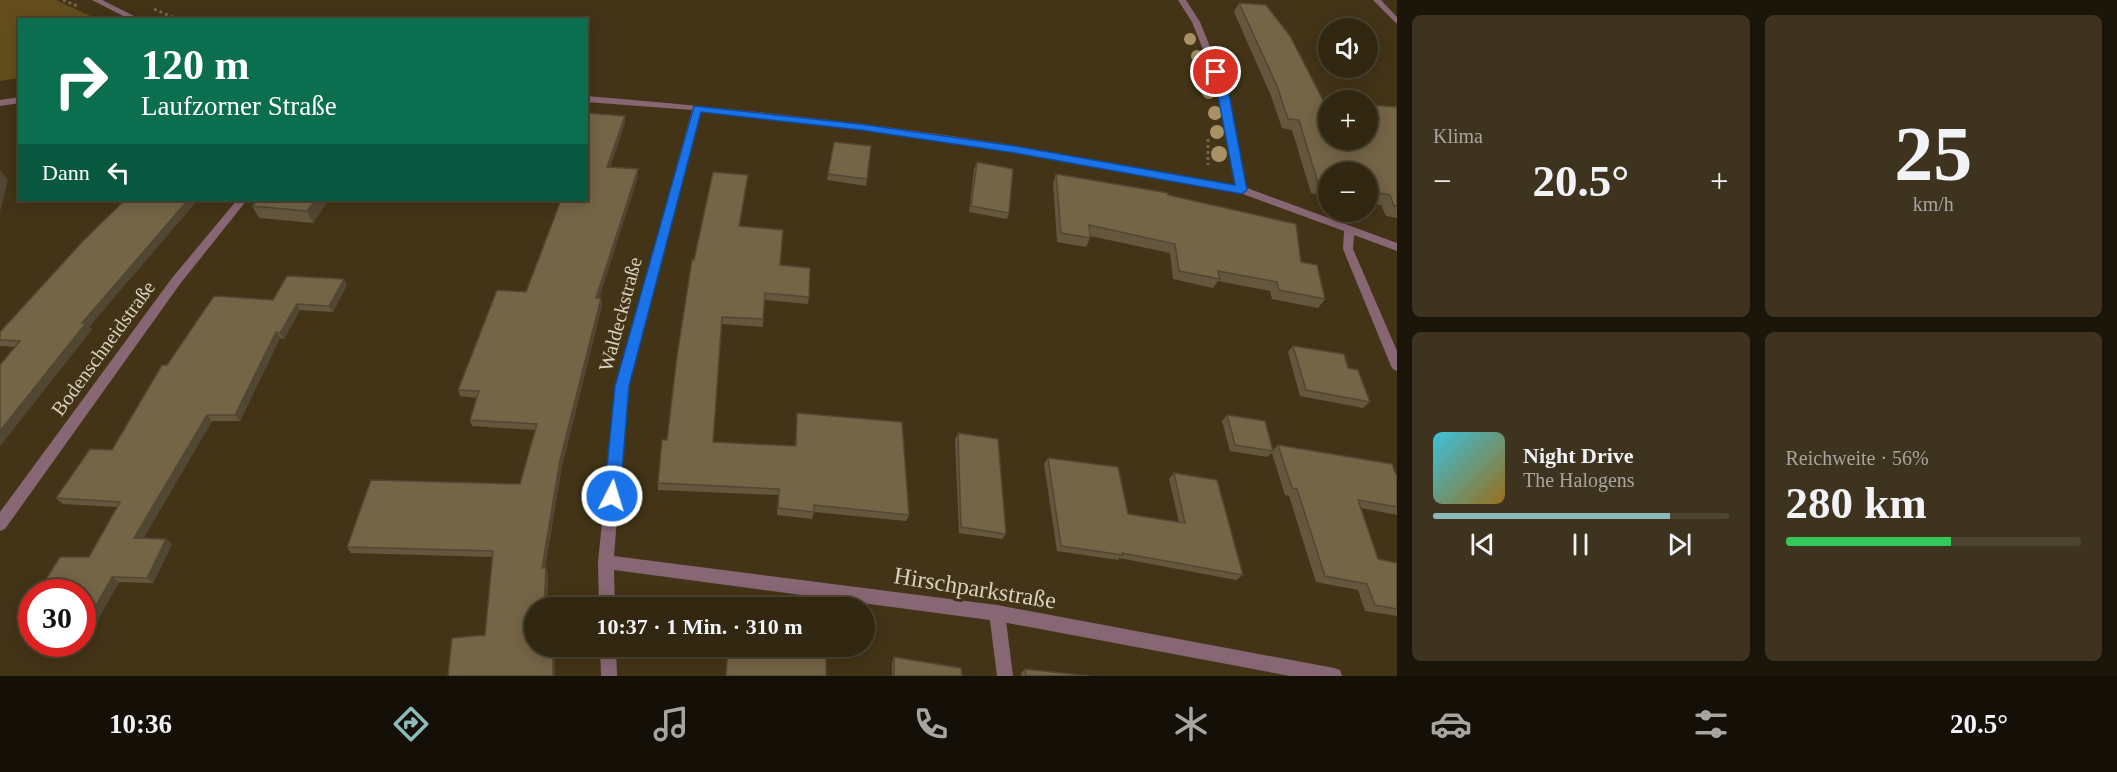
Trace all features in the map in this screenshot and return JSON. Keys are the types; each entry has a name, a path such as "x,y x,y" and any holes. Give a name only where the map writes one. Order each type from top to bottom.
{"street":[{"path":"96,0 134,18"},
{"path":"1182,0 1196,22 1223,89 1242,190"},
{"path":"1377,0 1397,22"},
{"path":"588,99 697,108 860,127 1004,148 1242,190 1397,247"},
{"path":"0,103 18,100"},
{"name":"Waldeckstraße","path":"607,597 606,562 622,386 697,108"},
{"name":"Bodenschneidstraße","path":"0,524 176,281 241,201"},
{"path":"1349,230 1348,249 1397,366"},
{"name":"Hirschparkstraße","path":"606,562 997,614 1334,676"},
{"path":"997,614 1005,676"},
{"path":"608,657 609,676"}],"path":[{"path":"1206,129 1208,168 1242,190"}],"shaded area":[{"path":"0,0 56,0 95,18 18,18 18,78 0,81"}],"building":[{"path":"1239,3 1266,5 1290,36 1318,90 1318,150 1378,150 1378,106 1397,107 1397,206 1394,206 1390,195 1378,193 1378,162 1318,162 1318,183 1299,120 1288,119 1277,86"},
{"path":"588,113 625,116 607,167 638,169 596,298 601,298 560,460 542,568 546,568 545,597 524,597 524,657 553,657 553,676 448,676 452,638 485,635 493,551 347,547 371,480 520,484 537,424 470,420 479,391 458,390 497,290 526,292 561,201 588,201"},
{"path":"834,142 871,146 867,179 828,174"},
{"path":"977,162 1013,169 1009,213 971,206"},
{"path":"713,172 748,175 739,226 783,230 780,265 810,268 809,297 765,293 763,319 722,317 713,442 796,446 797,413 902,422 909,515 814,505 814,512 778,508 779,489 658,483 662,440 667,440 692,260 694,260"},
{"path":"1056,174 1168,193 1168,195 1296,224 1301,262 1317,265 1325,299 1279,290 1277,282 1218,271 1220,279 1179,271 1175,244 1089,225 1090,238 1061,233"},
{"path":"124,201 187,201 82,323 86,323 0,431 0,365 20,341 0,340 0,332 84,240"},
{"path":"257,201 315,201 307,211 252,206"},
{"path":"287,276 344,279 329,306 297,304 280,333 276,332 235,415 207,415 134,538 166,539 147,578 112,577 96,605 96,579 46,579 60,557 89,557 120,502 56,498 90,449 112,450 162,365 167,365 214,296 273,300"},
{"path":"1293,346 1344,354 1348,368 1358,370 1370,402 1306,390"},
{"path":"1227,415 1265,421 1273,451 1235,445"},
{"path":"958,433 998,439 1006,534 961,527"},
{"path":"1278,445 1392,464 1397,477 1397,507 1358,500 1378,559 1397,563 1397,609 1375,605 1367,584 1325,576 1297,489 1292,488"},
{"path":"1048,458 1118,467 1128,514 1185,523 1174,473 1217,480 1243,575 1122,553 1123,555 1061,546"},
{"path":"727,657 826,657 826,676 726,676"},
{"path":"894,657 961,668 962,676 894,676"},
{"path":"1025,669 1090,676 1026,676"}],"route":[{"path":"612,496 622,386 697,108 860,127 1015,149 1242,190 1223,89 1216,72"}]}
